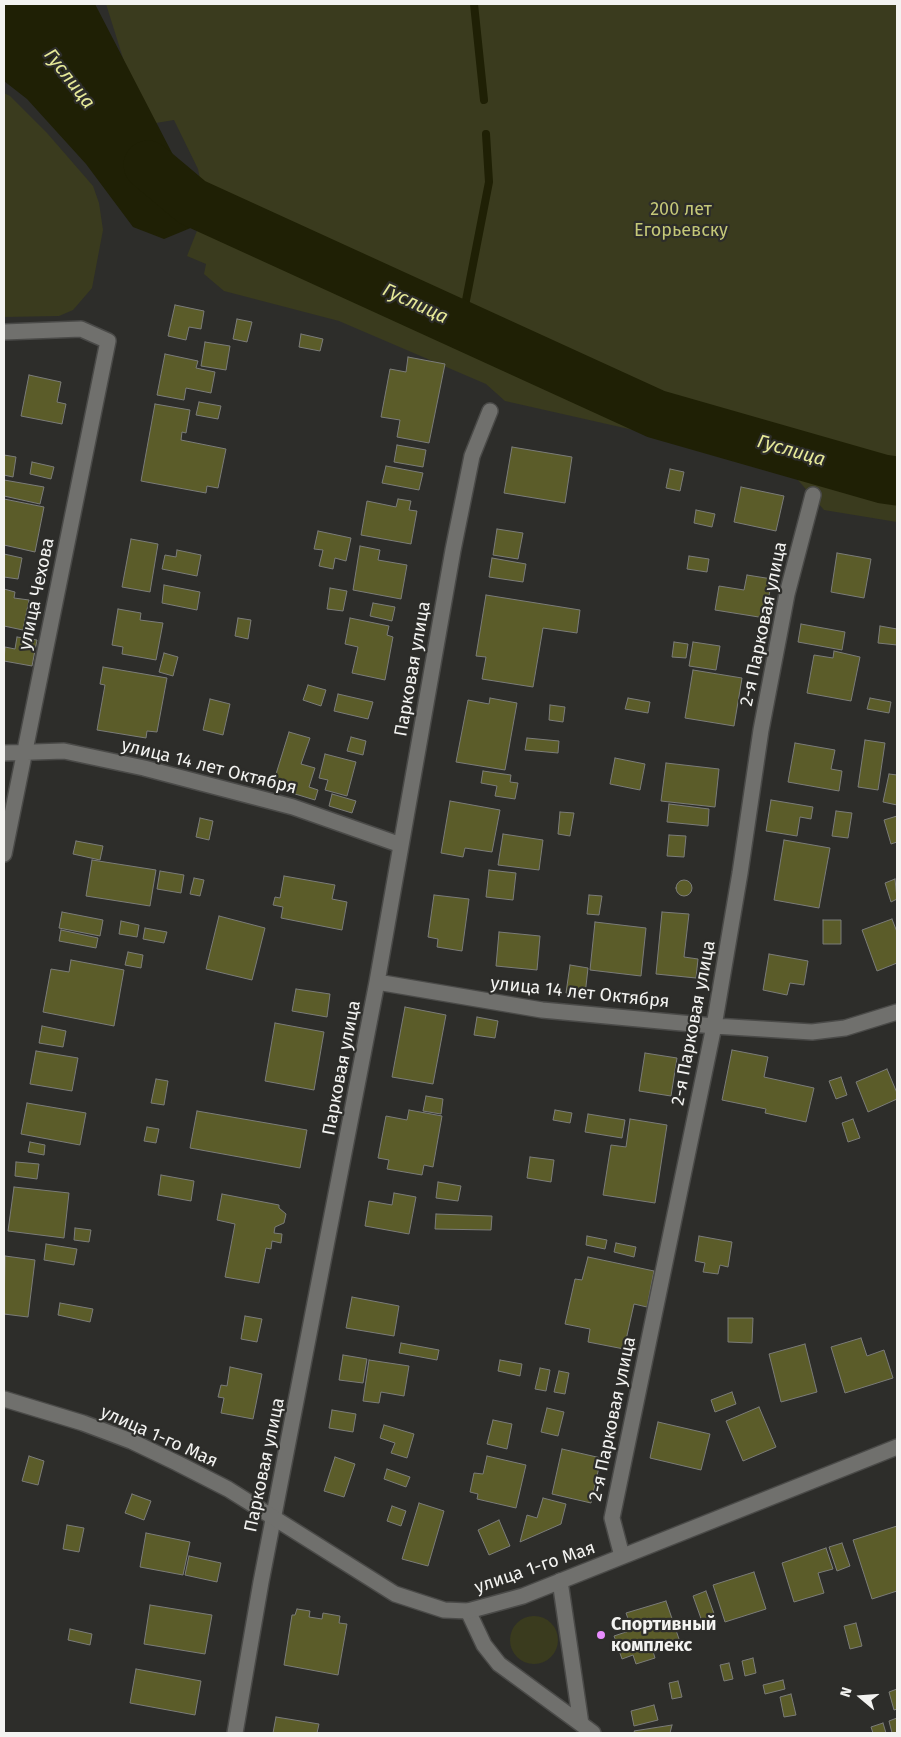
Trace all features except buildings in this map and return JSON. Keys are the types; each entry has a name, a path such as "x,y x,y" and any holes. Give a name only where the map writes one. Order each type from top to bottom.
{"street":[{"name":"улица Чехова","path":"4,332 81,329 108,340 4,854"},
{"name":"Парковая улица","path":"235,1733 274,1518 378,982 464,493 472,456 490,411"},
{"name":"2-я Парковая улица","path":"622,1556 612,1518 714,1026 740,873 761,730 787,594 813,495"},
{"name":"улица 14 лет Октября","path":"4,753 64,751 144,768 293,807 401,845"},
{"name":"улица 14 лет Октября","path":"378,982 542,1010 714,1026 812,1032 845,1028 897,1012"},
{"name":"улица 1-го Мая","path":"4,1399 83,1423 131,1441 228,1489 395,1594 444,1610 468,1611 501,1604 897,1447"},
{"path":"560,1581 587,1729"},
{"path":"468,1611 484,1645 499,1664 587,1729"}],"green space":[{"name":"200 лет Егорьевску","path":"106,4 897,4 897,522 824,510 784,464 505,401 486,384 339,321 224,291 204,274 206,264 187,256 206,208 198,169 174,120 144,125"},
{"path":"4,93 10,96 47,133 93,186 99,203 103,230 92,288 73,310 59,316 4,317"},
{"path":"534,1616 543,1618 551,1623 556,1631 558,1640 556,1649 551,1657 543,1662 534,1664 525,1662 517,1657 512,1649 510,1640 512,1631 517,1623 525,1618"}],"water":[{"path":"4,4 95,4 185,178 204,198 193,227 164,239 133,227 86,164 27,99 4,81"}],"waterway":[{"path":"474,4 484,100"},
{"path":"461,326 489,182 486,134"},
{"name":"Гуслица","path":"148,165 192,202 656,414 883,479 897,481"}],"place":[{"name":"Спортивный комплекс","path":"601,1635"}]}
